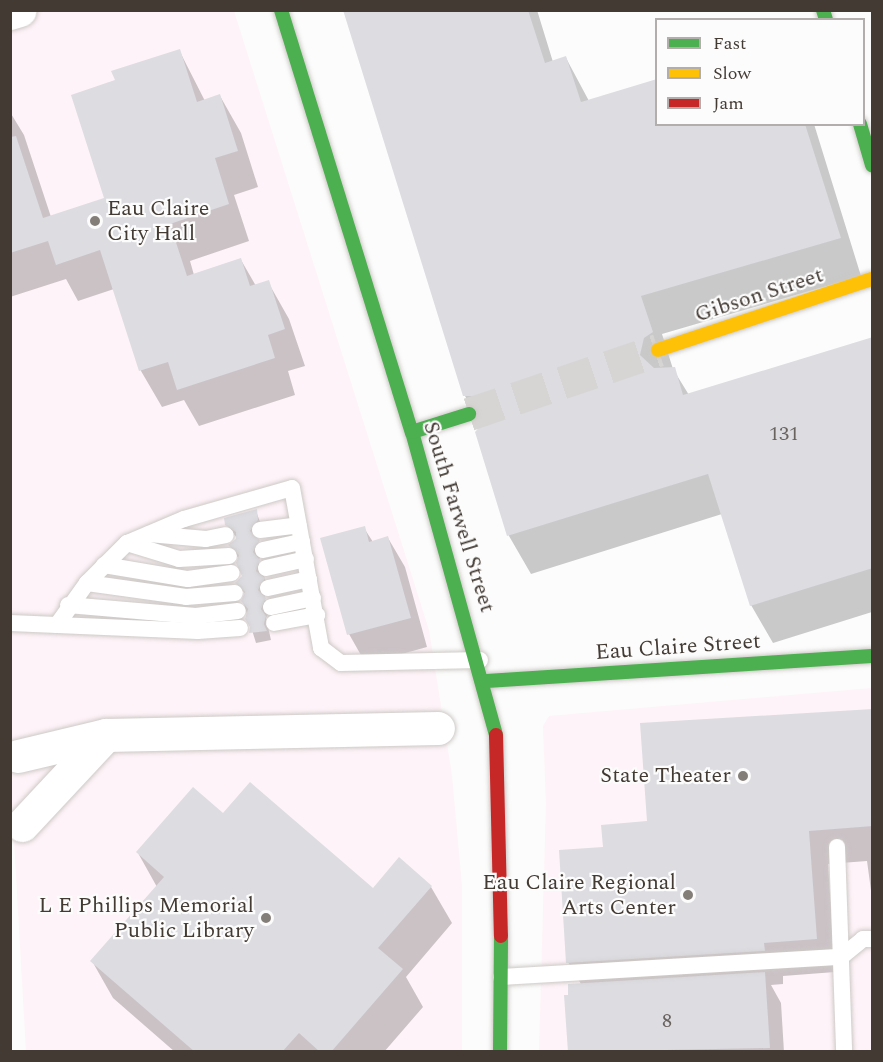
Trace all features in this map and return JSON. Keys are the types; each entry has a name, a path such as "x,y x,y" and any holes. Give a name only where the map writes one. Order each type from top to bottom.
{"main road":[{"name":"South Farwell Street","path":"281,10 412,432 486,681 495,723 502,860 500,1052"},
{"path":"861,126 873,165"},
{"name":"Gibson Street","path":"658,350 873,279"},
{"path":"412,432 469,414"},
{"name":"Eau Claire Street","path":"486,681 873,656"}],"street":[{"path":"10,13 20,10"},
{"path":"18,756 106,735 438,728"},
{"path":"22,825 106,735"}],"lane":[{"path":"57,625 68,605 127,543 184,519 292,488 321,648 341,663 480,660"},
{"path":"260,530 299,525"},
{"path":"148,534 206,539 226,536"},
{"path":"262,550 302,542"},
{"path":"127,543 179,559 229,556"},
{"path":"266,568 306,559"},
{"path":"104,565 188,579 232,573"},
{"path":"268,588 309,579"},
{"path":"87,583 186,597 235,593"},
{"path":"10,623 198,631 239,620 68,605"},
{"path":"272,615 315,606"},
{"path":"837,847 844,1052"},
{"path":"501,977 841,957 864,939 873,939"}],"shaded area":[{"path":"10,11 234,11 429,630 452,775 462,886 462,1051 26,1051 10,769"},
{"path":"872,688 872,1051 539,1052 546,804 543,726 549,716"}],"building":[{"path":"343,10 528,10 545,63 566,56 581,102 655,80 655,126 806,126 841,238 641,296 653,332 644,338 640,355 654,368 675,367 683,395 873,337 873,568 750,606 708,474 507,536 475,432 487,419 487,408 474,396 463,396"},
{"name":"Eau Claire City Hall","path":"180,49 197,102 220,94 238,151 215,158 229,204 170,224 187,276 241,258 250,286 269,280 285,329 268,335 275,358 177,390 168,362 139,371 100,250 56,265 48,241 10,253 10,137 16,136 43,218 104,198 71,95 115,80 111,71"},
{"path":"257,509 258,520 250,531 260,540 253,552 260,560 256,571 265,578 258,590 266,598 261,609 266,616 264,624 267,631 249,633 250,627 245,619 248,609 241,601 245,592 235,583 242,576 236,563 239,555 228,545 236,539 236,532 225,525 224,518"},
{"path":"365,526 369,542 388,536 411,618 347,635 320,538"},
{"path":"873,709 873,826 809,831 817,939 764,943 765,951 566,963 559,850 603,847 601,825 647,821 640,723"},
{"name":"L E Phillips Memorial Public Library","path":"250,782 373,888 399,857 432,886 378,948 403,969 331,1052 320,1052 299,1033 282,1052 195,1052 90,961 164,877 136,852 193,787 223,813"},
{"path":"765,972 770,1048 568,1052 564,995 568,995 568,984"}],"tunnel":[{"path":"469,414 658,350"}],"traffic: fast":[{"path":"281,10 412,432 496,735"},
{"path":"823,10 825,18"},
{"path":"861,126 872,165"},
{"path":"412,432 469,414"},
{"path":"486,681 872,656"},
{"path":"500,1052 501,936"}],"traffic: slow":[{"path":"658,350 872,279"}],"traffic: jam":[{"path":"496,735 501,936"}],"place":[{"name":"Eau Claire City Hall","path":"95,221"},
{"name":"State Theater","path":"743,776"},
{"name":"Eau Claire Regional Arts Center","path":"688,895"},
{"name":"L E Phillips Memorial Public Library","path":"266,918"}]}
